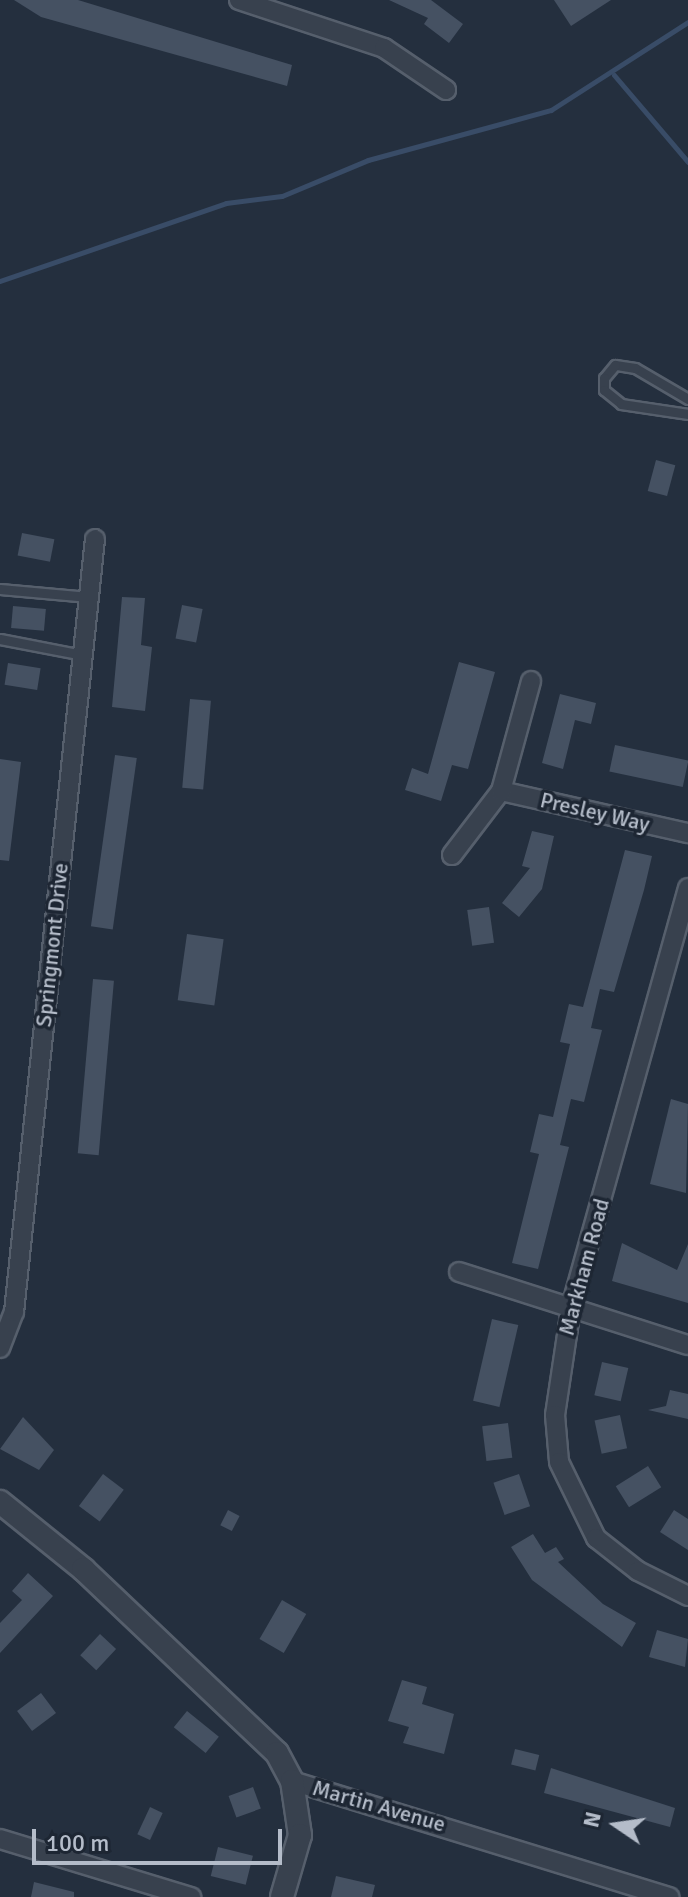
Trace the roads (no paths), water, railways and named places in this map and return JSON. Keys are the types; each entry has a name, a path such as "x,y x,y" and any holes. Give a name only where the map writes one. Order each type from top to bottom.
{"street":[{"path":"239,0 384,48 446,90"},
{"name":"Springmont Drive","path":"0,1348 14,1312 95,539"},
{"path":"452,855 501,791 531,681"},
{"name":"Presley Way","path":"501,791 688,833"},
{"name":"Markham Road","path":"688,888 571,1308 555,1415 559,1462 573,1497 596,1538 688,1596"},
{"path":"459,1272 688,1345"},
{"name":"Martin Avenue","path":"0,1502 248,1719 292,1781 670,1897"},
{"path":"282,1897 300,1835 292,1781"},
{"path":"0,1839 191,1897"}],"lane":[{"path":"688,399 635,368 615,365 604,378 604,390 621,404 688,414"},
{"path":"0,589 89,597"},
{"path":"0,639 83,655"}],"waterway":[{"path":"0,281 226,203 282,196 368,160 551,110 688,22"},
{"path":"614,75 688,162"}]}
